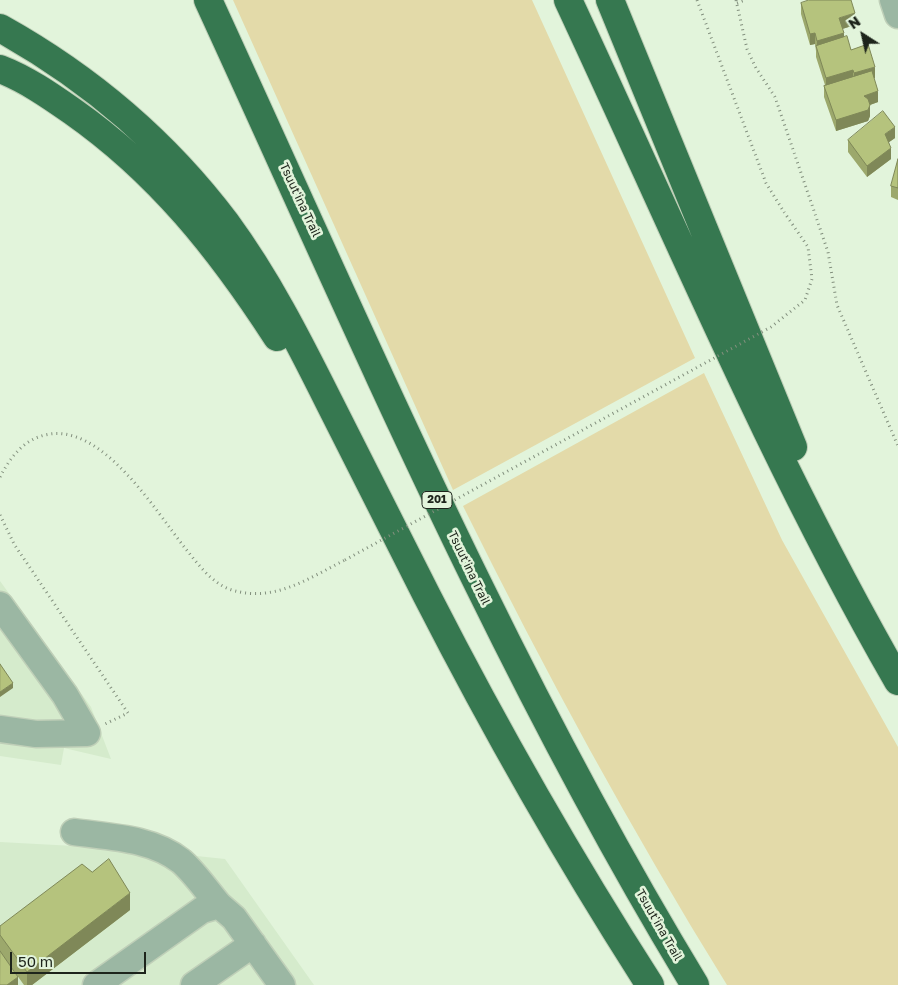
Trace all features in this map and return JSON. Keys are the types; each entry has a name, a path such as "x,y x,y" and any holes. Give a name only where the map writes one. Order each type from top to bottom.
{"highway":[{"name":"Tsuut'ina Trail","path":"208,0 460,551 571,769 695,985"},
{"path":"568,0 745,388 869,631 898,681"},
{"path":"610,0 869,631"},
{"path":"0,28 57,62 102,95 161,148 209,202 238,241 271,293 509,751 612,926 650,985"},
{"path":"0,69 48,94 88,122 155,180 186,213 236,276 373,490"}],"street":[{"path":"893,0 898,16"},
{"path":"0,605 65,695 87,733 36,734 0,729"},
{"path":"74,832 136,841 164,850 182,862 219,905 234,918 280,984"},
{"path":"96,985 202,910 219,905"},
{"path":"194,985 253,944"}],"path":[{"path":"0,478 18,451 32,438 55,432 76,436 92,443 120,468 205,572 228,588 264,595 285,590 345,560 771,327 805,300 812,279 808,247 766,183 697,0"},
{"path":"745,0 737,1 747,49 756,68 776,97 828,252 837,305 898,446"},
{"path":"0,515 14,544 128,713 87,733"}],"shaded area":[{"path":"233,0 532,0 695,358 453,490"},
{"path":"704,373 782,540 898,747 898,985 727,985 691,927 589,749 463,506"},
{"path":"0,581 91,707 111,759 64,748 61,765 0,756"},
{"path":"0,842 130,849 225,859 314,985 0,985"}],"building":[{"path":"809,0 851,0 855,13 839,18 844,33 817,41 815,33 810,34 801,3"},
{"path":"847,36 851,50 868,44 875,67 854,73 853,70 826,78 816,46"},
{"path":"872,71 878,91 864,96 868,99 870,105 868,110 836,120 824,86"},
{"path":"883,111 895,127 885,134 891,148 867,166 848,140"},
{"path":"898,159 898,188 891,186"},
{"path":"0,664 13,683 0,692"},
{"path":"109,859 130,893 27,972 0,935 0,926 82,864 92,872"},
{"path":"0,951 18,977 7,985 0,985"}]}
